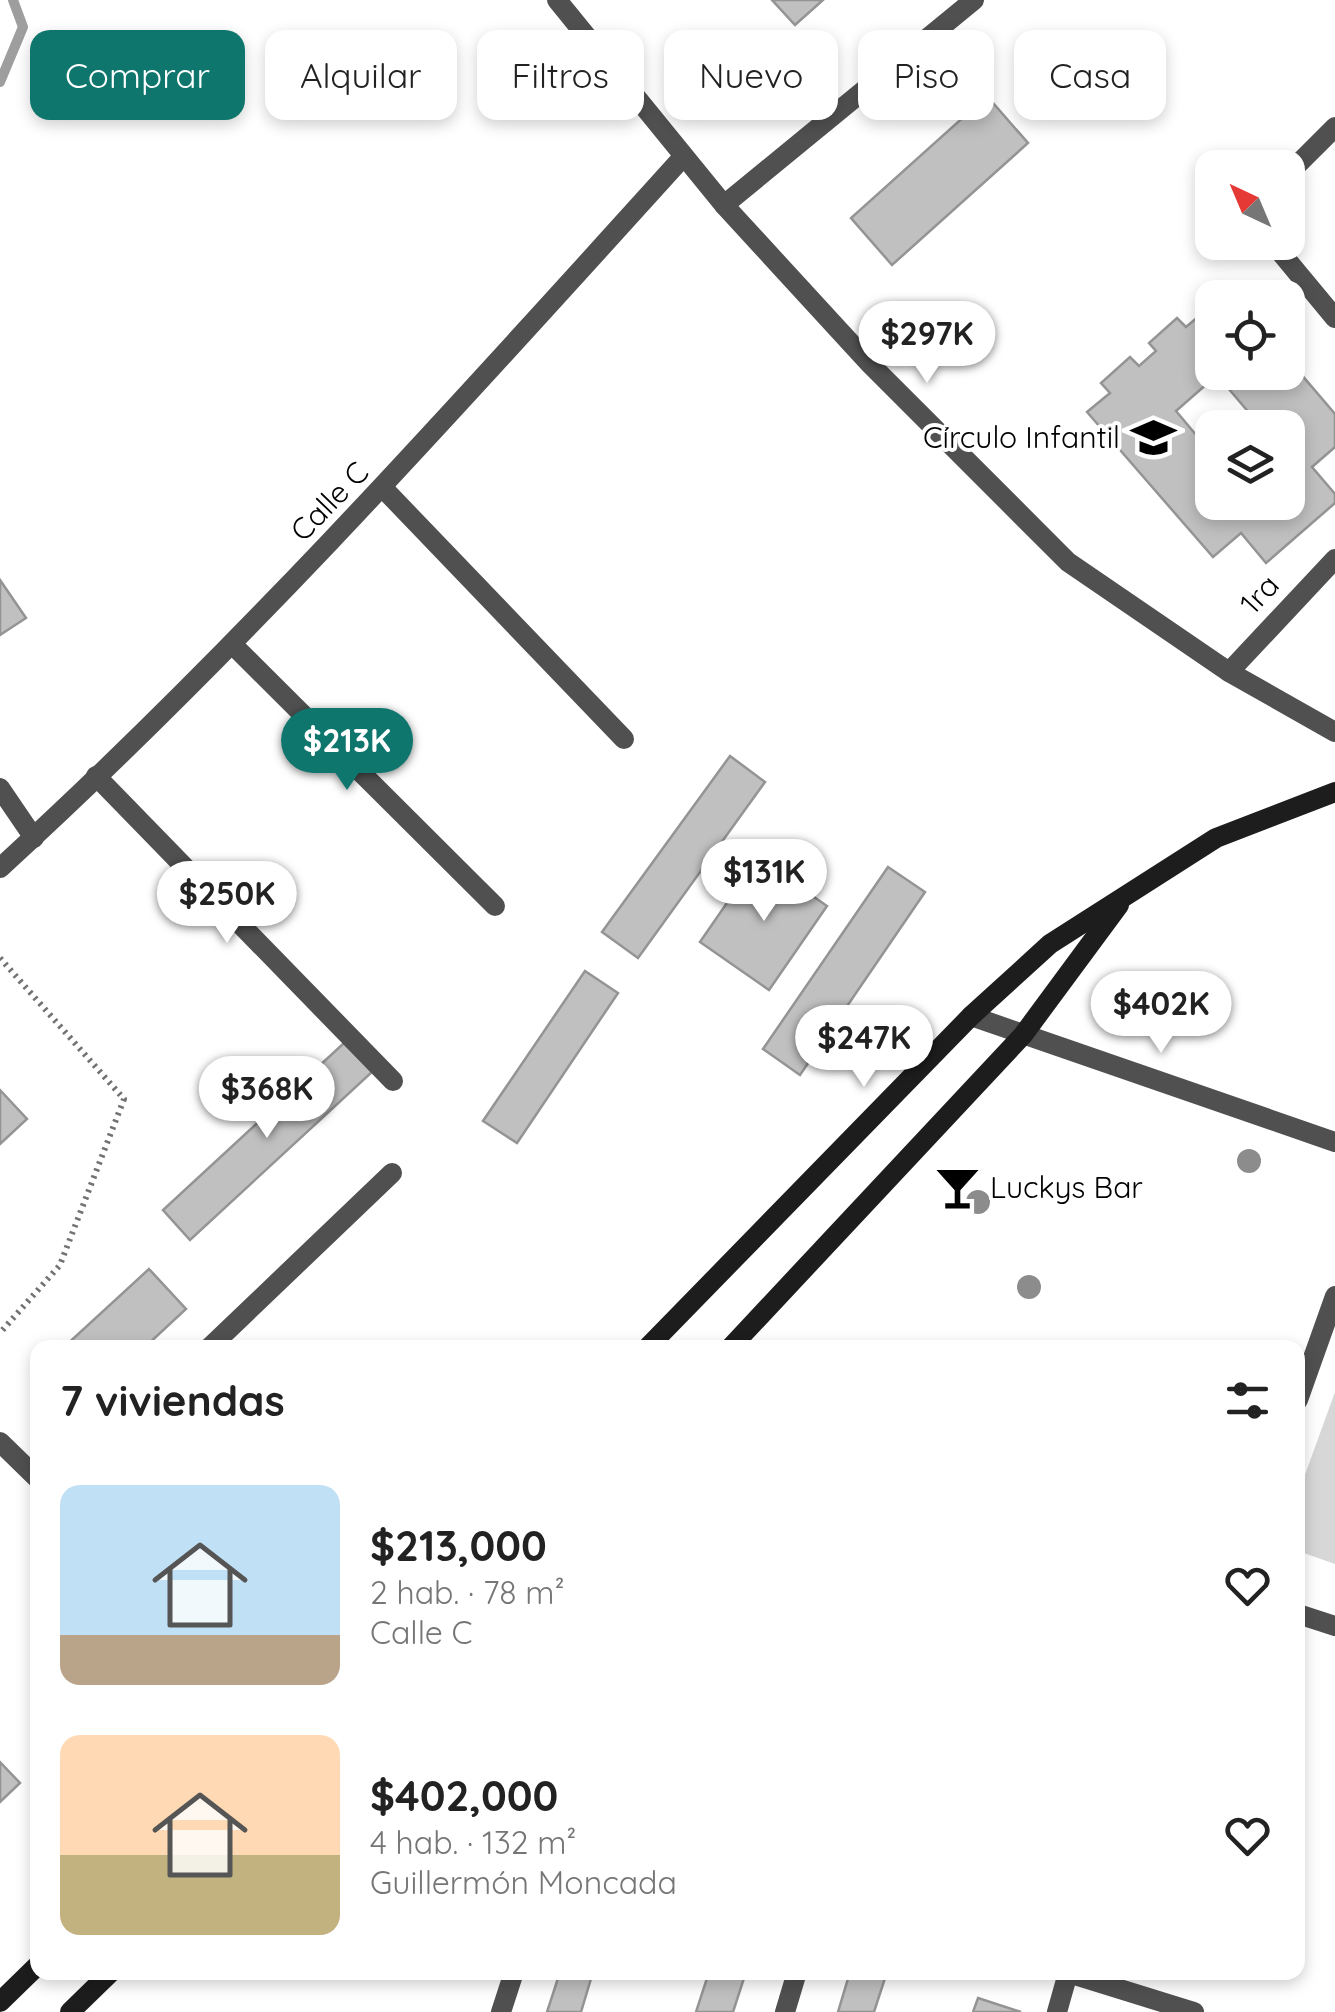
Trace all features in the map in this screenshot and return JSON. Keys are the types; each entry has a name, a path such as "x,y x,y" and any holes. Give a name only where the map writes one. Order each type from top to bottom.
{"main road":[{"path":"654,1340 971,1016 1050,944 1216,838 1335,792"},
{"path":"737,1340 1023,1035 1130,892"},
{"path":"0,2002 30,1973"},
{"path":"70,2012 102,1980"}],"street":[{"path":"557,0 724,205 870,364 1068,562 1229,672 1335,732"},
{"path":"724,205 974,0"},
{"path":"1305,157 1335,127"},
{"name":"Calle C","path":"0,868 233,645 383,488 683,157"},
{"path":"1287,260 1335,318"},
{"path":"383,488 624,739"},
{"name":"1ra","path":"1229,672 1335,560"},
{"path":"233,645 495,906"},
{"path":"96,776 393,1080"},
{"path":"0,788 34,838"},
{"path":"971,1016 1335,1142"},
{"path":"218,1340 392,1173"},
{"path":"1305,1380 1335,1296"},
{"path":"0,1442 30,1472"},
{"path":"1305,1616 1335,1626"},
{"path":"501,2012 511,1980"},
{"path":"785,2012 795,1980"},
{"path":"1057,2012 1065,1980"},
{"path":"1090,1980 1194,2012"}],"path":[{"path":"0,958 124,1099 60,1265 0,1332"}],"shaded area":[{"path":"1335,1392 1335,1564 1305,1553 1305,1475"}],"building":[{"path":"772,0 823,0 795,25"},
{"path":"994,104 1028,143 892,265 851,218 960,120 994,120"},
{"name":"Círculo Infantil","path":"1177,318 1186,327 1195,319 1195,390 1200,390 1176,411 1195,434 1195,520 1305,520 1305,410 1247,410 1230,390 1305,390 1305,379 1335,414 1335,447 1312,467 1335,494 1335,503 1266,563 1241,533 1213,557 1087,412 1110,393 1101,383 1130,357 1139,366 1156,351 1149,343"},
{"path":"0,580 26,618 0,635"},
{"path":"730,756 765,782 638,958 602,932"},
{"path":"758,858 827,906 769,990 700,942"},
{"path":"888,867 925,892 800,1075 763,1049"},
{"path":"585,971 618,993 517,1143 483,1121"},
{"path":"344,1043 372,1072 190,1240 163,1210"},
{"path":"0,1090 27,1119 0,1144"},
{"path":"149,1269 186,1309 153,1340 72,1340"},
{"path":"0,1762 20,1783 0,1802"},
{"path":"557,1980 591,1980 581,2012 547,2012"},
{"path":"706,1980 743,1980 733,2012 696,2012"},
{"path":"848,1980 884,1980 874,2012 838,2012"},
{"path":"978,1998 1021,2012 973,2012"}],"waterway":[{"path":"0,82 23,27 13,0"}],"place":[{"name":"Círculo Infantil","path":"1153,437"},
{"name":"Luckys Bar","path":"957,1187"}]}
